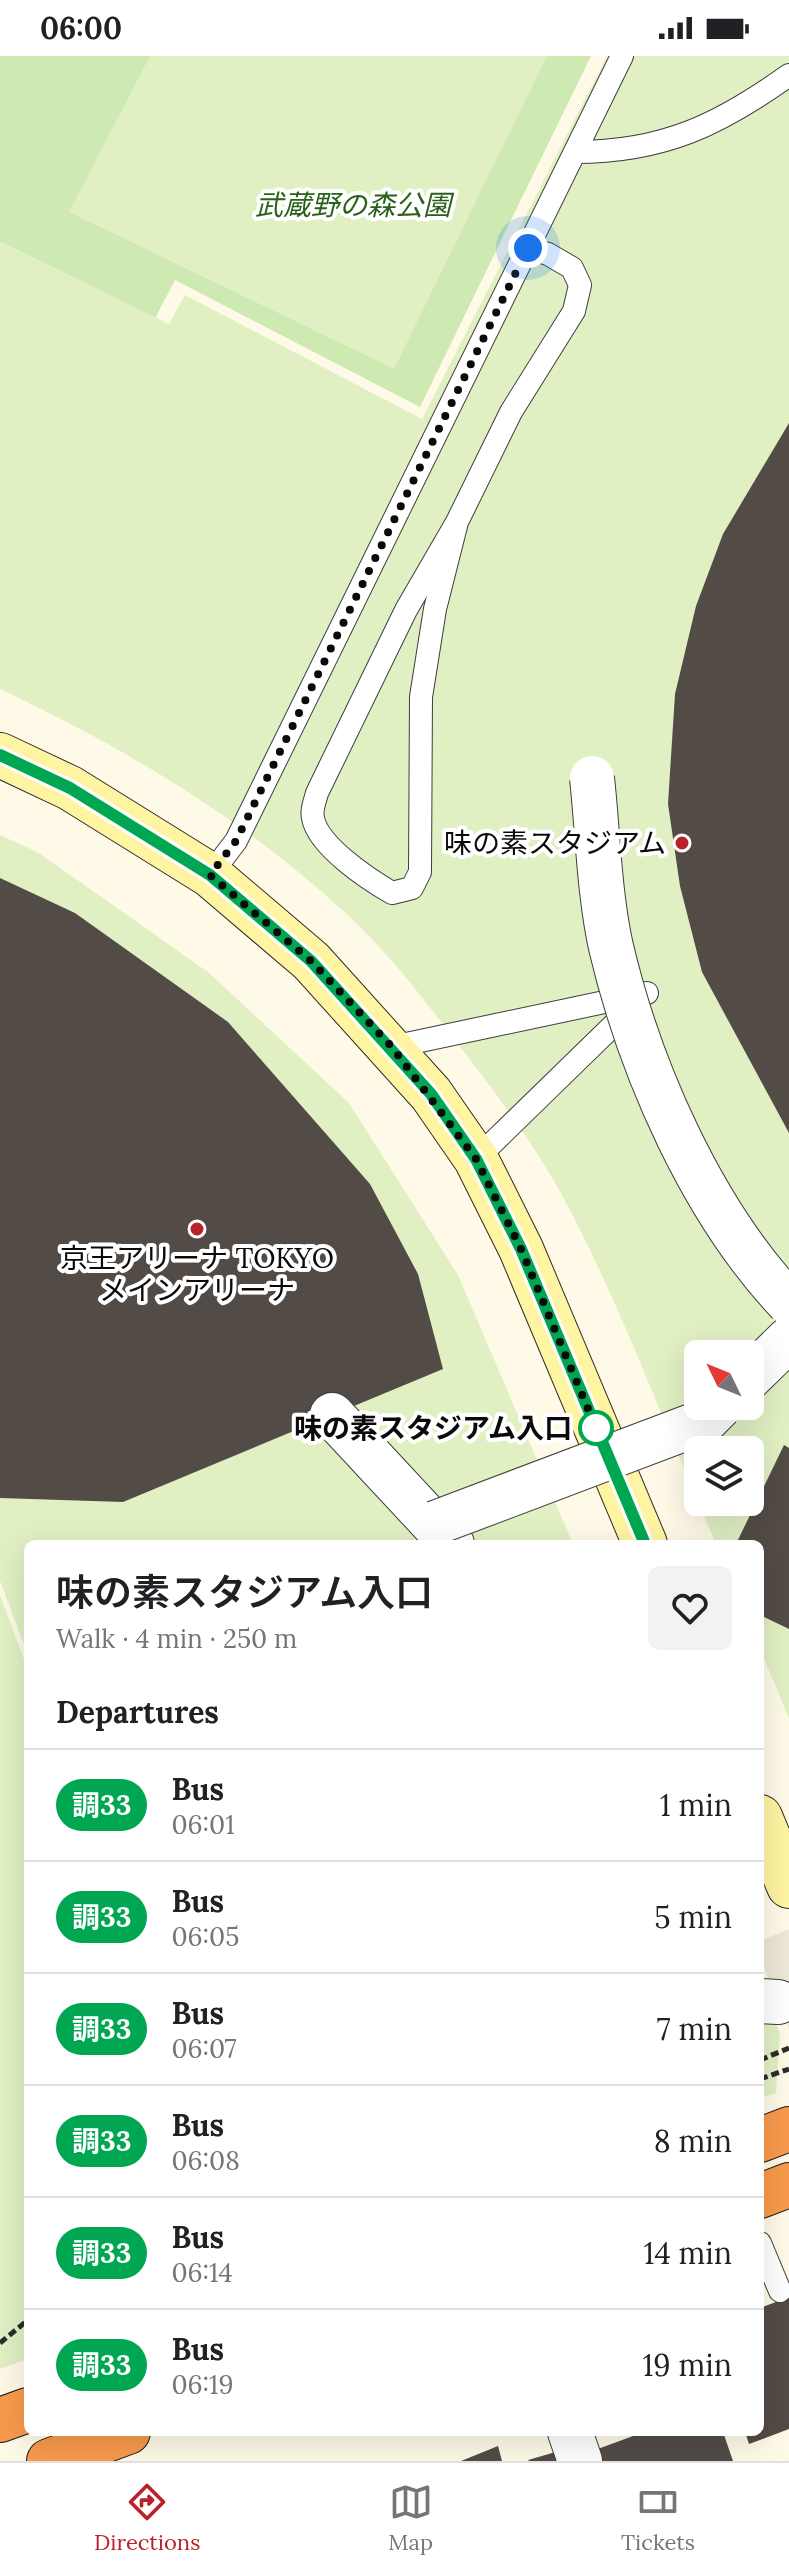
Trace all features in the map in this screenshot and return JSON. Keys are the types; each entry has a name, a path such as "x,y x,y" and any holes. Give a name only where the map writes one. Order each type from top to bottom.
{"highway":[{"path":"764,2138 789,2129"},
{"path":"764,2194 789,2185"},
{"path":"0,2420 24,2411"},
{"path":"49,2461 117,2436"}],"street":[{"path":"0,755 70,788 210,875 311,961 392,1047 476,1159 521,1249 643,1540"},
{"path":"592,778 611,946 667,1114 756,1268 789,1303"},
{"path":"764,1363 789,1339"},
{"path":"332,1415 444,1533 706,1420"},
{"path":"764,1827 789,1886"},
{"path":"571,2436 580,2461"}],"lane":[{"path":"210,875 236,841 622,56"},
{"path":"575,152 615,152 670,141 745,106 789,75"},
{"path":"457,522 435,609 421,697 420,872 412,888 392,893 340,855 318,832 312,815 317,793 399,624 457,522 511,412 574,311 580,285 572,268 548,254 528,248"},
{"path":"392,1047 647,993 476,1159"},
{"path":"764,2253 780,2291"}],"path":[{"path":"764,2058 789,2048"},
{"path":"764,2078 789,2069"},
{"path":"0,2343 24,2323"}],"green space":[{"name":"武蔵野の森公園","path":"0,56 591,56 420,407 175,280 0,616"},
{"path":"150,56 547,56 394,369 69,212"},
{"path":"607,56 789,56 789,1718 764,1659 764,1540 714,1540 704,1516 764,1516 764,1436 684,1436 684,1468 590,1249 535,1150 413,986 361,928 279,857 190,794 97,738 0,689 0,241 169,324 185,295 422,419"},
{"name":"京王アリーナ TOKYO メインアリーナ","path":"0,835 39,853 208,972 349,1103 458,1275 571,1540 24,1540 24,1644 0,1581"},
{"path":"0,1595 24,1659 24,2360 0,2369"},
{"path":"764,1995 780,2033 776,2093 764,2097"}],"shaded area":[{"path":"789,1929 789,2029 764,1968 764,1939"}],"building":[{"path":"789,423 789,1133 702,972 680,886 668,804 675,694 696,606 723,534"},
{"name":"京王アリーナ TOKYO メインアリーナ","path":"0,878 75,913 228,1022 370,1184 418,1274 443,1369 123,1502 0,1498"},
{"path":"784,1445 789,1448 789,1629 764,1617 764,1540 738,1540 750,1516 764,1516 764,1486"},
{"path":"789,2297 789,2429 749,2444 746,2436 764,2436 764,2306"},
{"path":"633,2436 724,2436 733,2461 599,2461 595,2450"},
{"path":"498,2446 502,2461 461,2461"},
{"path":"559,2451 563,2461 528,2460"}],"bus line":[{"name":"調33","path":"0,755 70,788 146,832 210,875 311,961 392,1047 431,1094 476,1159 521,1249 643,1540"}],"place":[{"name":"味の素スタジアム","path":"682,843"},
{"name":"京王アリーナ TOKYO メインアリーナ","path":"197,1229"},
{"name":"味の素スタジアム入口","path":"596,1428"}],"route":[{"path":"528,248 236,841 210,875 311,961 392,1047 431,1094 476,1159 521,1249 596,1428"}]}
